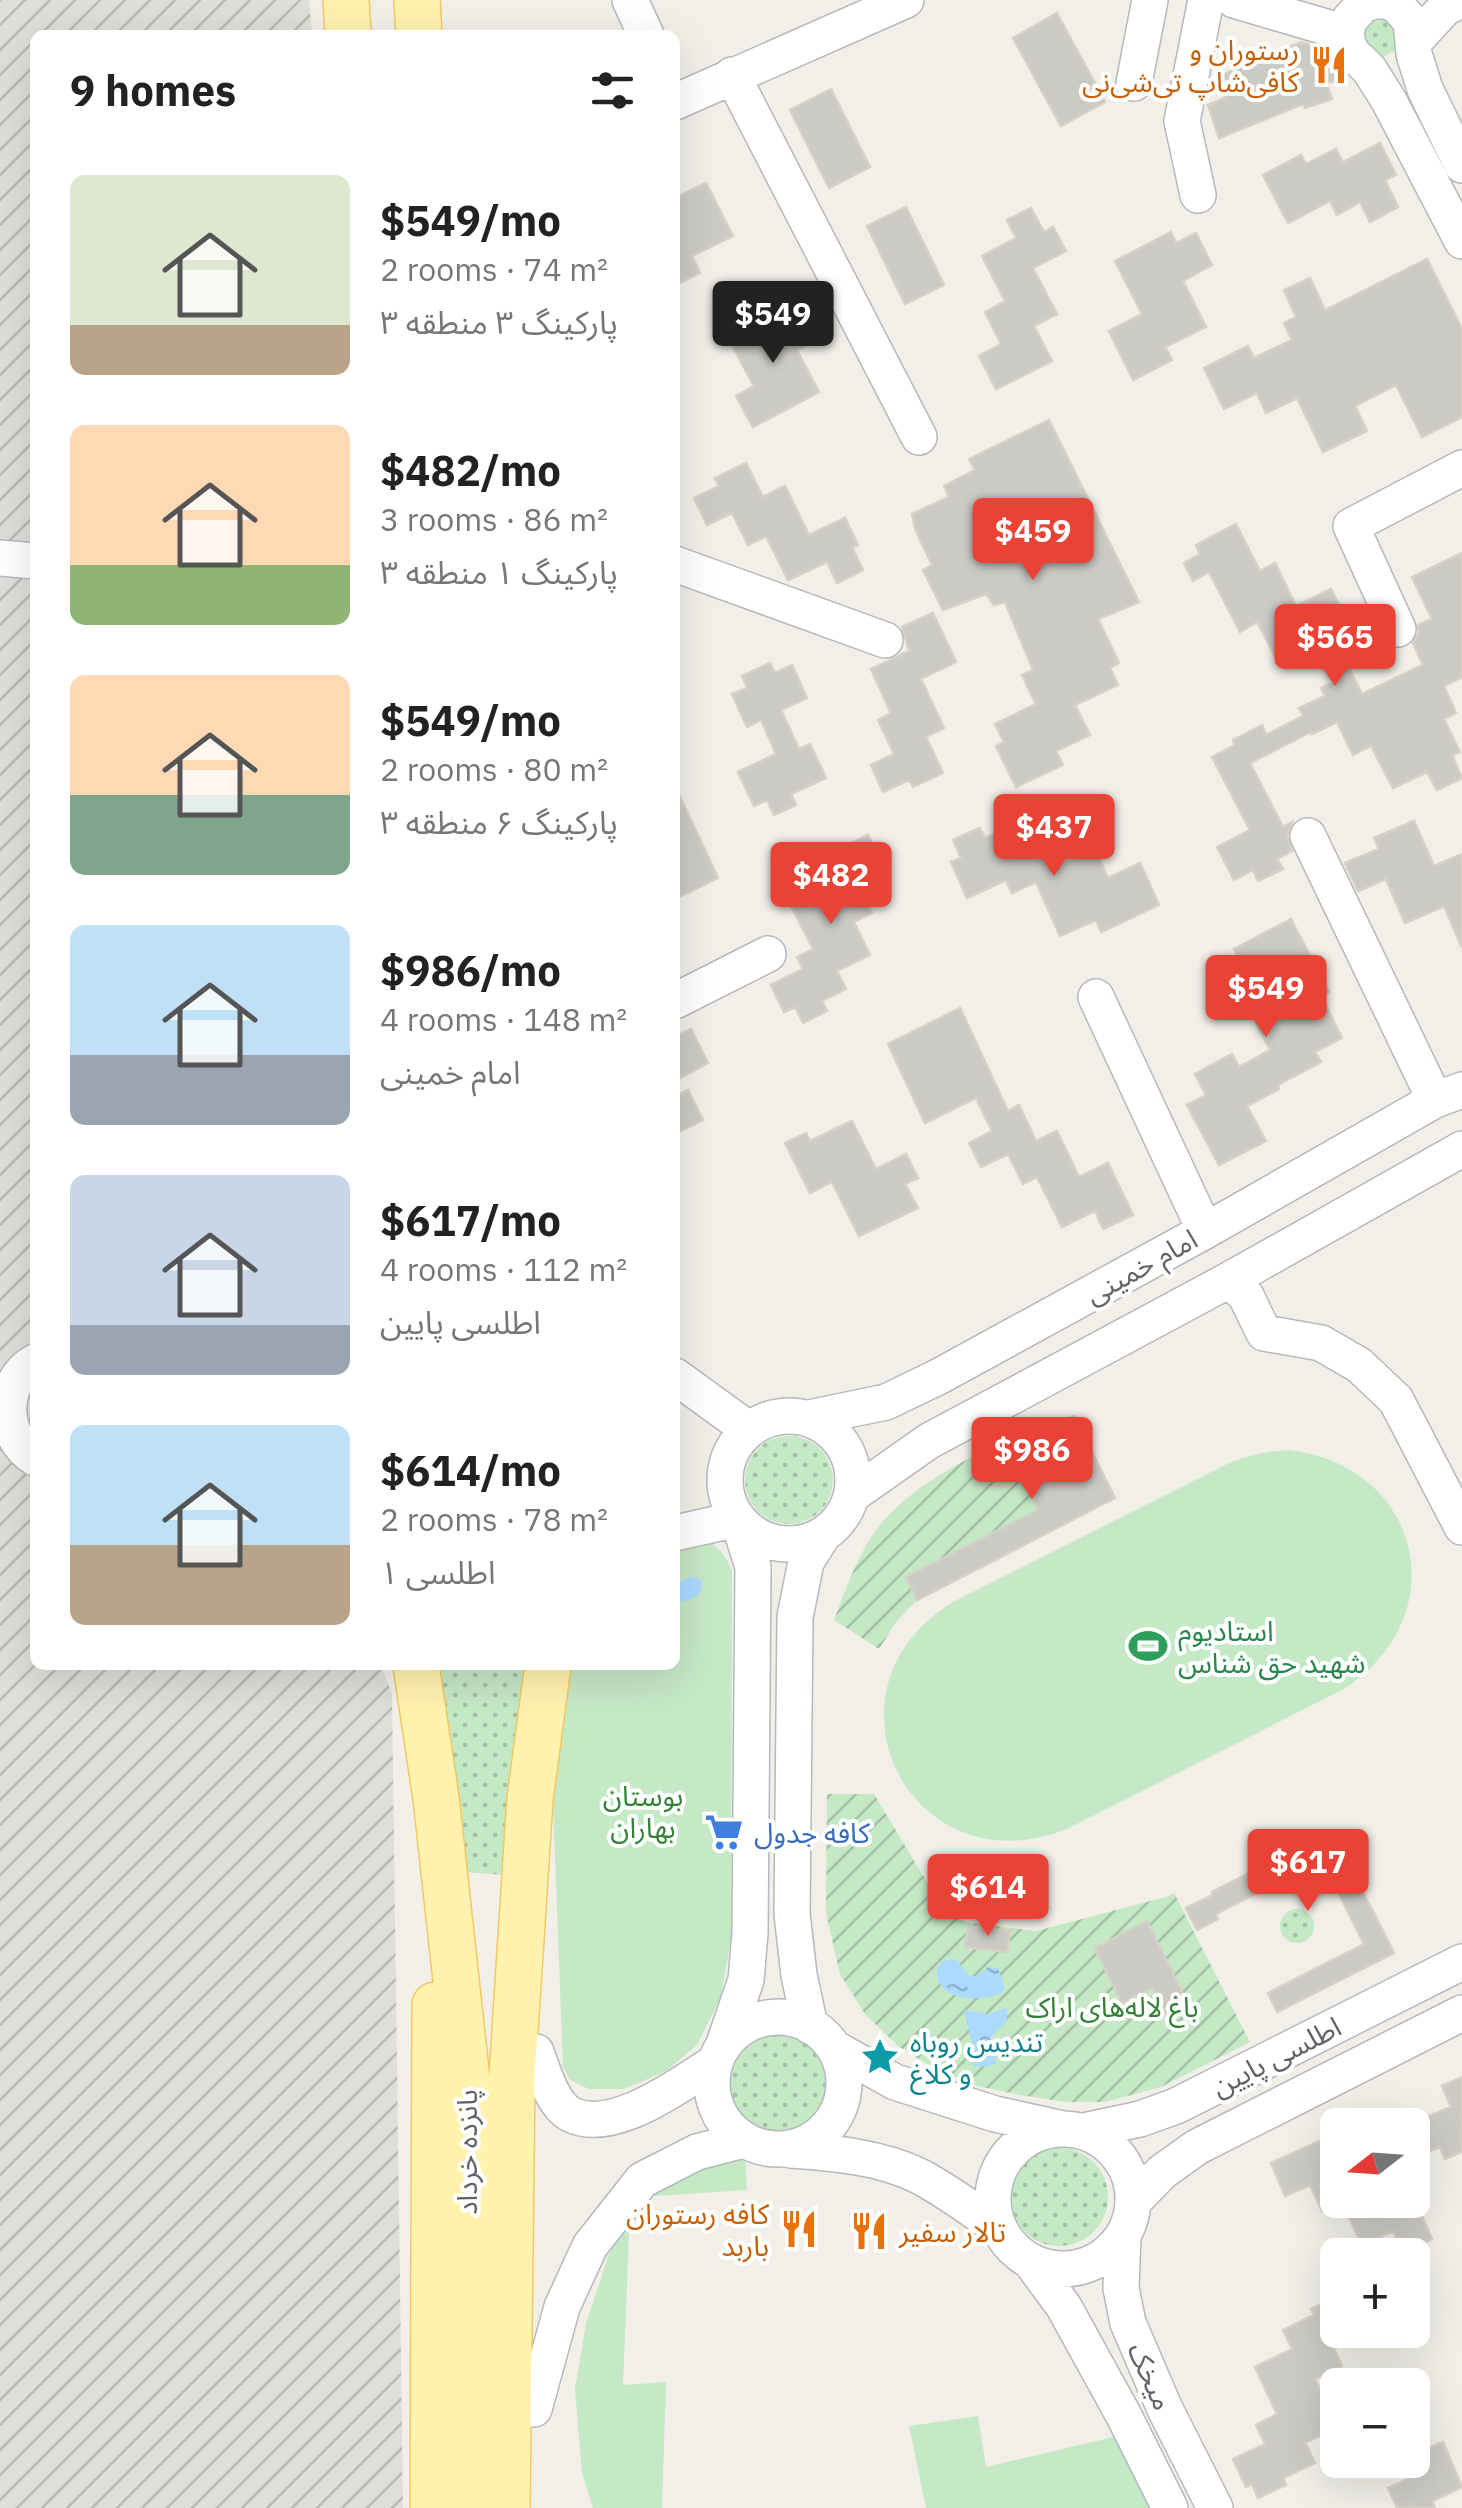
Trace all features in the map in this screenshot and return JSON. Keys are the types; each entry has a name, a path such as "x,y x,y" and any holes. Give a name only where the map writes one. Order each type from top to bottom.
{"main road":[{"path":"346,0 348,30"},
{"path":"417,0 419,30"},
{"name":"پانزده خرداد","path":"417,1670 436,1798 467,2080 464,2508"},
{"name":"پانزده خرداد","path":"506,2508 512,2078 530,1799 547,1670"},
{"name":"پانزده خرداد","path":"432,2508 436,1798"},
{"name":"پانزده خرداد","path":"530,1799 536,2052 536,2508"}],"street":[{"path":"630,0 644,30"},
{"path":"680,97 906,0"},
{"path":"1134,83 1150,0"},
{"path":"1198,195 1182,121 1206,0"},
{"path":"1234,0 1361,9 1396,5 1411,21 1413,49 1424,89 1462,164"},
{"path":"1413,49 1446,8 1461,0"},
{"path":"1361,9 1348,44 1389,101 1462,241"},
{"path":"732,76 918,437"},
{"path":"1398,629 1351,526 1462,468"},
{"path":"0,558 30,561"},
{"path":"680,566 885,640"},
{"path":"1308,836 1449,1095"},
{"path":"680,998 768,954"},
{"path":"1096,997 1206,1231"},
{"name":"امام خمینی","path":"810,1418 886,1402 938,1376 1449,1095"},
{"name":"امام خمینی","path":"852,1495 929,1441 1462,1149"},
{"path":"1229,1280 1246,1296 1264,1333 1321,1342 1359,1365 1396,1400 1462,1527"},
{"path":"30,1364 15,1376 2,1408 12,1440 30,1455"},
{"path":"680,1380 748,1429"},
{"path":"785,2149 807,2143 825,2130 838,2112 844,2091 843,2068 822,2037 800,1975 792,1914 795,1617 806,1562 846,1510 853,1476 840,1440 810,1418 777,1416 748,1429 737,1441 725,1472 724,1488 738,1519 768,1541 805,1542 823,1535"},
{"path":"680,1531 738,1519"},
{"path":"536,2052 549,2088 569,2113 600,2120 634,2110 719,2054 739,2028 758,2019 780,2016 801,2020 895,2082 994,2114 1071,2130 1104,2142 1120,2158 1130,2180 1128,2219 1110,2251 1092,2263 1072,2269 1052,2268 1031,2262 1013,2248 1000,2230 917,2175 835,2152 763,2148 743,2140 726,2125 711,2084 719,2054 746,1980 750,1933 754,1586 753,1567 738,1519"},
{"path":"1451,1967 1462,2013"},
{"name":"اطلسی پایین","path":"1071,2130 1140,2119 1176,2106 1451,1967"},
{"name":"اطلسی پایین","path":"1128,2219 1162,2172 1197,2148 1462,2013"},
{"path":"1000,2230 993,2207 994,2184 1002,2162 1017,2145 1037,2133 1071,2130"},
{"path":"534,2409 562,2308 590,2246 642,2180 698,2152 743,2140"},
{"name":"میخک","path":"1128,2219 1121,2288 1128,2323 1165,2409 1215,2508"},
{"name":"میخک","path":"1031,2262 1073,2322 1170,2508"}],"shaded area":[{"path":"0,0 309,0 312,30 30,30 30,1670 383,1670 392,1694 403,2508 0,2508"}],"green space":[{"path":"1367,17 1393,17 1400,44 1396,50 1383,57 1368,53 1359,29"},
{"path":"789,1436 806,1439 820,1449 830,1463 830,1497 820,1511 806,1521 789,1524 772,1521 758,1511 748,1497 745,1480 748,1463 758,1449 772,1439"},
{"path":"1002,1441 1038,1510 906,1577 917,1600 896,1622 879,1649 834,1620 860,1556 884,1520 914,1492"},
{"name":"استادیوم شهید حق شناس","path":"1289,1450 1334,1462 1370,1484 1395,1514 1409,1549 1411,1587 1401,1624 1378,1660 1342,1690 1067,1829 1011,1841 962,1832 924,1807 897,1771 885,1728 888,1683 910,1639 953,1602 1229,1463"},
{"name":"بوستان بهاران","path":"680,1535 716,1547 732,1571 731,1938 721,1997 697,2045 666,2071 624,2089 589,2089 570,2080 563,2067 553,1802 570,1670 680,1670"},
{"path":"439,1670 528,1670 507,1875 462,1872"},
{"name":"باغ لاله‌های اراک","path":"827,1794 874,1794 937,1899 965,1922 1036,1931 1174,1893 1250,2042 1161,2087 1105,2102 1066,2102 1020,2095 977,2086 935,2069 899,2047 865,2014 840,1974 826,1913"},
{"path":"1297,1909 1309,1914 1314,1926 1309,1938 1297,1943 1285,1938 1280,1926 1285,1914"},
{"path":"779,2030 799,2034 816,2045 827,2062 831,2082 827,2102 816,2119 799,2130 779,2134 759,2130 742,2119 731,2102 727,2082 731,2062 742,2045 759,2034"},
{"path":"1059,2148 1078,2151 1094,2162 1105,2178 1105,2216 1094,2232 1078,2243 1059,2246 1040,2243 1024,2232 1013,2216 1010,2197 1013,2178 1024,2162 1040,2151"},
{"path":"745,2158 747,2190 640,2197 675,2164"},
{"path":"630,2208 623,2385 666,2382 662,2508 593,2508 582,2473 575,2389 586,2324 608,2257"},
{"path":"978,2416 986,2467 1118,2436 1155,2508 926,2508 909,2426"}],"water":[{"path":"692,1576 701,1580 701,1591 680,1602 680,1582"},
{"path":"955,1959 972,1976 988,1967 998,1968 1003,1992 970,1998 945,1990 938,1980 937,1968 943,1961"},
{"path":"1007,2008 1007,2021 990,2038 996,2063 974,2066 964,2010 988,2014"}],"building":[{"path":"1057,13 1105,102 1061,126 1013,38"},
{"path":"1301,42 1318,47 1321,54 1325,51 1337,80 1326,83 1332,99 1305,108 1303,104 1219,138 1208,105 1225,98 1217,77"},
{"path":"831,89 870,167 829,188 790,110"},
{"path":"1380,143 1396,175 1385,180 1398,207 1370,222 1360,202 1337,215 1330,201 1288,223 1263,175 1301,155 1306,164 1336,149 1343,162"},
{"path":"706,183 733,236 692,256 700,273 680,283 680,196"},
{"path":"906,207 944,285 905,304 867,226"},
{"path":"1031,208 1044,232 1053,227 1066,251 1033,268 1057,314 1034,326 1052,361 996,389 979,356 1001,344 985,312 1005,301 982,256 1016,238 1007,220"},
{"path":"1171,232 1176,243 1196,233 1212,265 1183,281 1206,327 1165,347 1172,360 1133,380 1109,331 1142,314 1115,261"},
{"path":"1427,259 1462,329 1462,417 1422,437 1396,385 1355,406 1367,431 1323,452 1297,398 1266,413 1257,393 1224,409 1204,368 1248,346 1254,358 1292,340 1284,323 1296,317 1284,290 1310,278 1325,310"},
{"path":"789,305 810,343 797,350 819,392 753,427 736,396 754,386 728,338"},
{"path":"1049,420 1139,602 1098,619 1119,663 1110,668 1118,685 1075,705 1090,735 1056,751 1063,765 1016,787 996,746 1004,742 995,724 1036,704 1022,675 1033,670 1005,602 994,605 986,594 943,610 923,570 932,565 912,514 949,497 944,486 975,470 969,459"},
{"path":"746,463 763,497 785,486 809,535 845,518 858,545 852,547 863,570 837,583 827,562 788,580 766,536 748,545 732,513 707,525 694,498 719,486 715,478"},
{"path":"1236,524 1260,571 1275,563 1296,606 1331,589 1360,647 1343,656 1362,694 1423,665 1413,643 1418,625 1432,619 1412,577 1462,553 1462,677 1444,686 1456,713 1444,719 1460,752 1452,755 1462,778 1437,790 1427,772 1393,788 1371,746 1353,755 1337,722 1311,732 1250,763 1283,827 1292,822 1287,835 1292,851 1277,859 1283,869 1258,881 1253,870 1234,880 1217,847 1250,830 1212,757 1262,725 1266,735 1303,716 1299,708 1325,696 1321,688 1334,682 1313,640 1276,658 1257,622 1240,632 1209,572 1193,581 1184,563 1200,554 1196,545"},
{"path":"933,613 956,662 921,679 944,728 926,737 943,773 913,787 909,780 883,792 871,765 894,754 878,720 891,713 871,669 909,651 902,627"},
{"path":"770,663 775,673 792,665 807,698 781,710 799,749 810,744 826,778 791,794 796,805 774,815 767,800 754,806 738,772 776,754 761,720 747,727 732,694 747,688 742,676"},
{"path":"680,797 718,878 680,897"},
{"path":"1414,821 1434,866 1462,854 1462,948 1444,906 1405,923 1386,879 1358,891 1345,863 1379,849 1374,838"},
{"path":"1043,826 1061,864 1095,849 1108,878 1140,863 1159,905 1101,932 1096,920 1060,936 1036,882 1012,893 1006,880 967,898 951,862 961,858 953,840 980,828 985,838 1004,830 1010,842"},
{"path":"868,835 890,879 862,893 872,913 854,922 870,955 837,971 846,989 822,1001 827,1011 803,1023 795,1007 784,1012 771,985 803,969 797,957 813,949 785,894 837,863 832,853"},
{"path":"1291,919 1329,992 1321,996 1342,1038 1315,1052 1321,1062 1247,1106 1266,1141 1219,1165 1187,1105 1206,1095 1195,1074 1232,1054 1239,1067 1270,1050 1241,994 1254,987 1234,949"},
{"path":"960,1008 1008,1111 1019,1105 1036,1141 1057,1131 1079,1177 1108,1163 1133,1215 1103,1229 1095,1211 1062,1227 1037,1177 1023,1184 1008,1154 981,1167 969,1143 992,1131 976,1098 925,1123 888,1044"},
{"path":"691,1029 708,1063 680,1078 680,1034"},
{"path":"688,1090 703,1120 680,1132 680,1094"},
{"path":"852,1121 876,1169 906,1154 918,1178 905,1184 918,1208 859,1236 832,1182 810,1193 785,1143 806,1133 810,1141"},
{"path":"1074,1416 1115,1498 917,1600 906,1577 1038,1510 1007,1450"},
{"path":"1332,1831 1394,1953 1277,2012 1268,1993 1364,1944 1322,1860 1216,1914 1218,1919 1197,1930 1186,1908"},
{"path":"1147,1921 1189,2006 1167,2017 1152,1988 1122,2003 1095,1948"},
{"path":"968,1926 1010,1931 1007,1952 965,1947"},
{"path":"1462,2077 1462,2152 1445,2159 1440,2147 1430,2151 1430,2116 1451,2107 1442,2086"},
{"path":"1320,2141 1320,2207 1310,2185 1285,2196 1271,2163"},
{"path":"1349,2218 1423,2218 1432,2239 1396,2238 1393,2231 1378,2238 1359,2238"},
{"path":"1320,2305 1320,2348 1336,2348 1342,2366 1320,2368 1320,2377 1315,2379 1320,2389 1320,2436 1305,2443 1315,2463 1283,2478 1286,2485 1258,2498 1252,2484 1246,2487 1233,2459 1265,2444 1256,2425 1277,2414 1255,2367 1292,2349 1283,2330 1314,2315 1311,2309"},
{"path":"1443,2442 1462,2487 1432,2501 1435,2508 1397,2508 1388,2488 1411,2478 1430,2478 1430,2447"}],"place":[{"name":"رستوران و کافی‌شاپ تی‌شی‌نی","path":"1329,65"},
{"name":"استادیوم شهید حق شناس","path":"1148,1646"},
{"name":"کافه جدول","path":"724,1832"},
{"name":"تندیس روباه و کلاغ","path":"880,2057"},
{"name":"کافه رستوران باربد","path":"799,2229"},
{"name":"تالار سفیر","path":"869,2231"}]}
